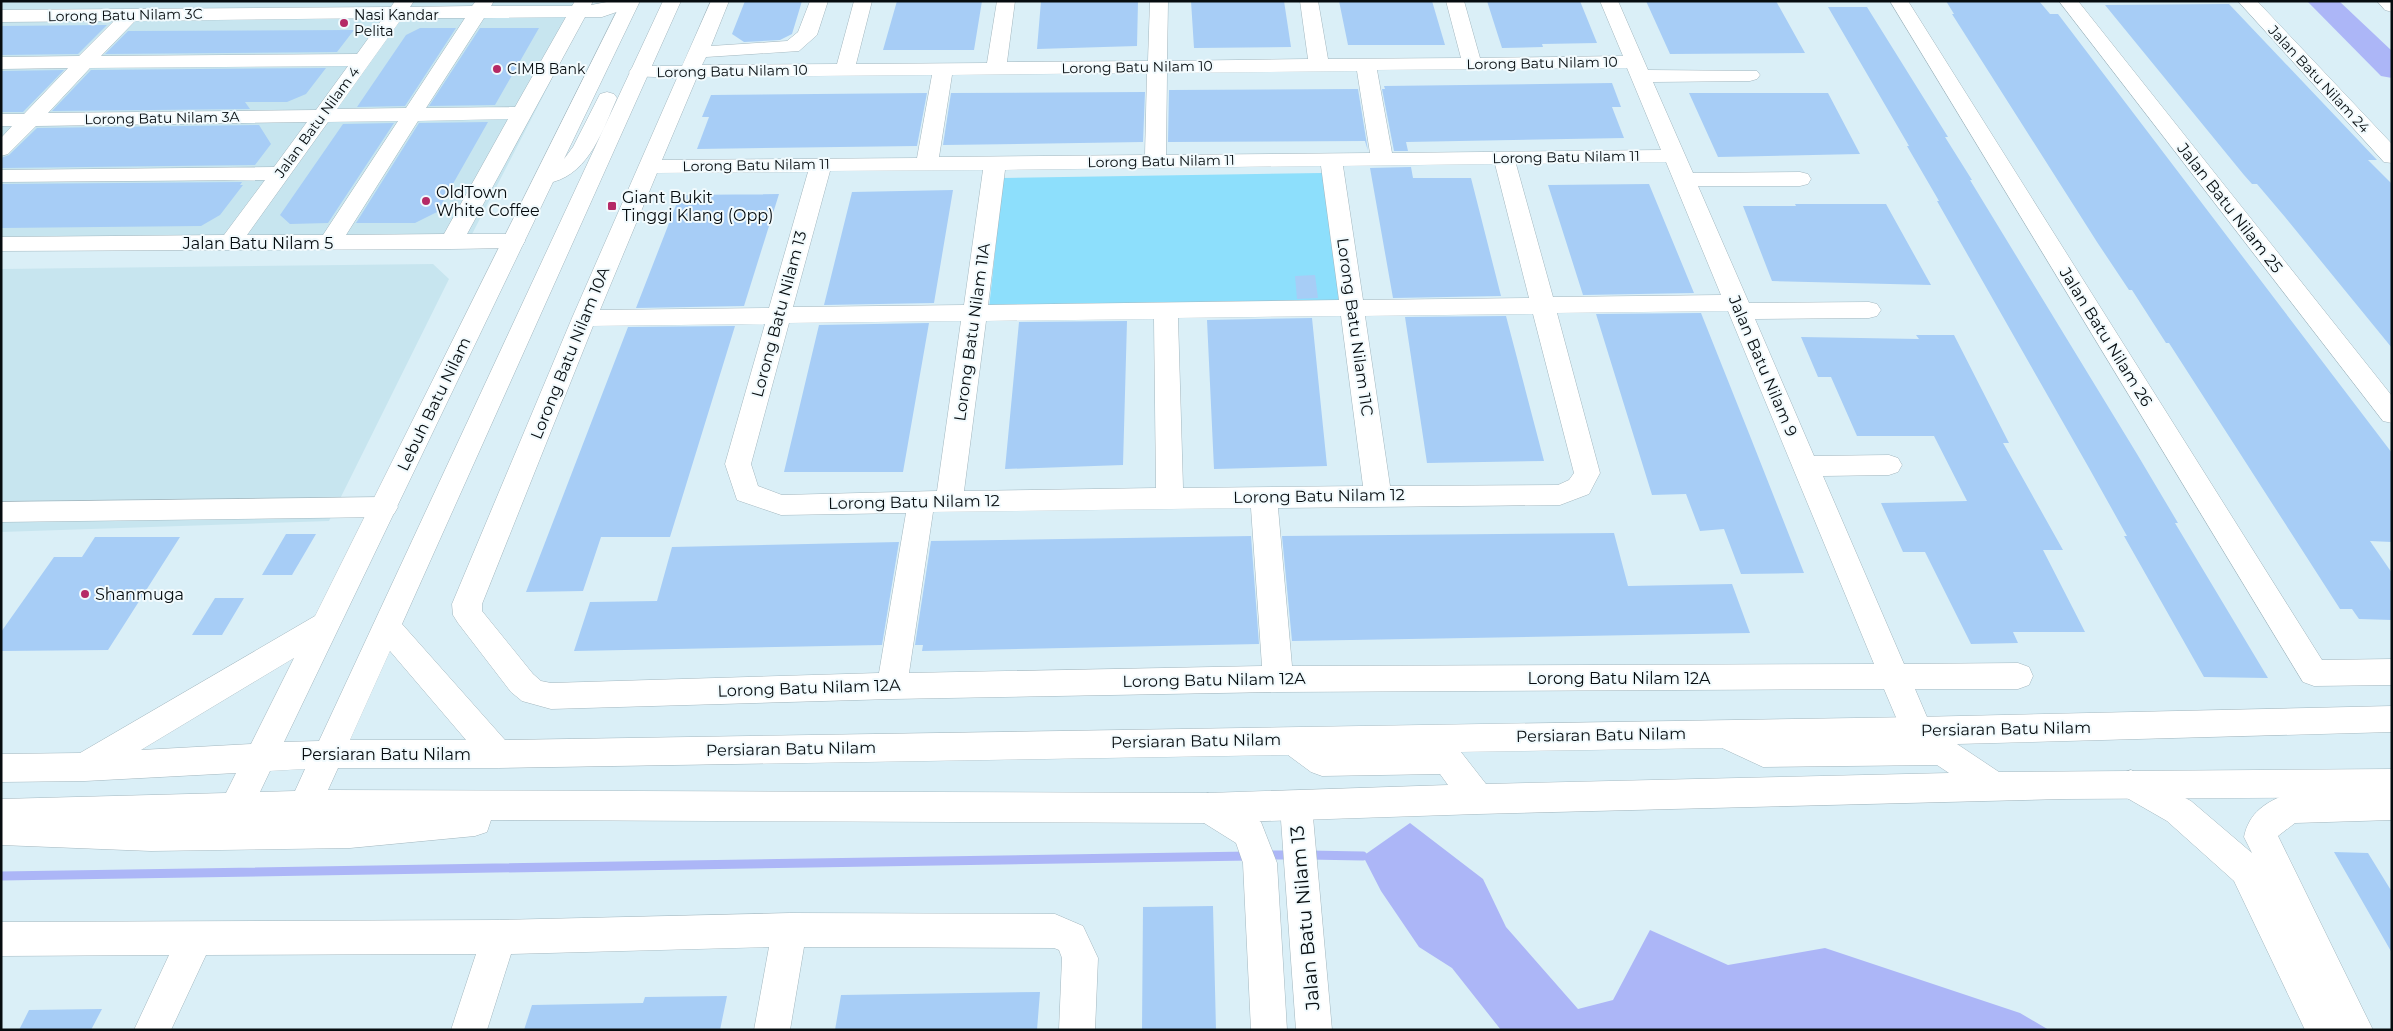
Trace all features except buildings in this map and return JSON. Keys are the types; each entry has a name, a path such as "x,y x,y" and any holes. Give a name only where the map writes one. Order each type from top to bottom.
{"street":[{"name":"Lorong Batu Nilam 3C","path":"1,16 130,15 401,6 581,6 602,11 631,1"},
{"name":"Lebuh Batu Nilam","path":"236,807 546,178 596,70 631,1"},
{"path":"305,804 672,1"},
{"name":"Lorong Batu Nilam 10A","path":"533,692 522,683 468,615 467,604 584,318 720,1"},
{"path":"695,62 792,47 807,35 819,1"},
{"path":"844,70 864,1"},
{"path":"996,68 1006,1"},
{"path":"1155,161 1159,1"},
{"path":"1309,1 1319,65"},
{"path":"1455,1 1472,64"},
{"name":"Jalan Batu Nilam 9","path":"1609,1 1917,731"},
{"name":"Jalan Batu Nilam 26","path":"1899,1 2314,673 2392,672"},
{"name":"Jalan Batu Nilam 25","path":"2068,1 2392,414"},
{"name":"Jalan Batu Nilam 24","path":"2247,1 2392,157"},
{"path":"2386,1 2392,6"},
{"name":"Jalan Batu Nilam 4","path":"230,243 401,6"},
{"path":"330,242 482,6"},
{"path":"451,242 581,6"},
{"path":"1,150 130,15"},
{"path":"1,63 363,60"},
{"name":"Lorong Batu Nilam 10","path":"546,178 570,166 583,148 618,77 626,72 640,72 695,62 844,70 1472,64 1638,69 1750,75"},
{"path":"1366,64 1382,159"},
{"path":"927,164 943,69"},
{"name":"Lorong Batu Nilam 3A","path":"1,120 323,114 523,113"},
{"name":"Lorong Batu Nilam 11","path":"649,167 1674,156"},
{"name":"Lorong Batu Nilam 12","path":"738,464 747,493 781,505 1378,495 1560,494 1579,487 1587,473 1504,158"},
{"name":"Lorong Batu Nilam 11C","path":"1331,159 1378,495"},
{"name":"Lorong Batu Nilam 11A","path":"949,502 995,163"},
{"name":"Lorong Batu Nilam 13","path":"738,464 821,165"},
{"path":"1,176 280,173"},
{"path":"1684,180 1800,179"},
{"name":"Jalan Batu Nilam 5","path":"1,244 514,241"},
{"path":"584,318 1544,306 1870,310"},
{"path":"1166,310 1170,498"},
{"path":"1805,466 1889,465"},
{"path":"1264,497 1278,679"},
{"path":"892,686 921,503"},
{"path":"1,512 384,507"},
{"path":"85,767 326,624"},
{"path":"387,628 498,754"},
{"name":"Lorong Batu Nilam 12A","path":"533,692 551,696 892,686 1278,679 1895,678 2018,676"},
{"name":"Persiaran Batu Nilam","path":"1,768 85,767 260,756 328,754 498,754 1917,731 2392,719"},
{"path":"1725,734 1763,753 1942,751 1995,787"},
{"path":"1292,740 1322,762 1448,760 1478,799"},
{"path":"1,814 305,804 1208,808 1478,799 2132,784 2392,783"},
{"path":"2132,784 2179,811 2210,836 2246,870 2324,1030"},
{"path":"2246,870 2249,854 2261,837 2263,826 2289,808 2392,805"},
{"path":"1,831 151,836 350,833 630,806"},
{"name":"Jalan Batu Nilam 13","path":"1296,806 1314,1030"},
{"path":"1208,808 1254,848 1269,1030"},
{"path":"2261,837 2354,1030"},
{"path":"772,1030 790,930"},
{"path":"1,940 499,937 790,930 1055,931 1071,938 1080,958 1078,1030"},
{"path":"468,1030 499,937"},
{"path":"152,1030 196,938"}],"shaded area":[{"path":"1,1 592,1 469,240 1,247"},
{"path":"1322,173 1342,302 989,308 1003,178"},
{"path":"433,264 449,279 329,521 1,532 1,269"},
{"path":"1410,823 1483,879 1506,927 1578,1009 1613,1000 1650,930 1728,965 1825,948 2020,1013 2049,1030 1501,1030 1452,968 1419,947 1381,891 1363,856"}],"waterway":[{"path":"2322,1 2392,69"},
{"path":"1266,855 1292,855"},
{"path":"1308,855 1363,856"},
{"path":"1,876 1249,856"}],"place":[{"name":"Nasi Kandar Pelita","path":"344,23"},
{"name":"CIMB Bank","path":"497,69"},
{"name":"OldTown White Coffee","path":"426,201"},
{"name":"Giant Bukit Tinggi Klang (Opp)","path":"612,206"},
{"name":"Shanmuga","path":"85,594"}]}
